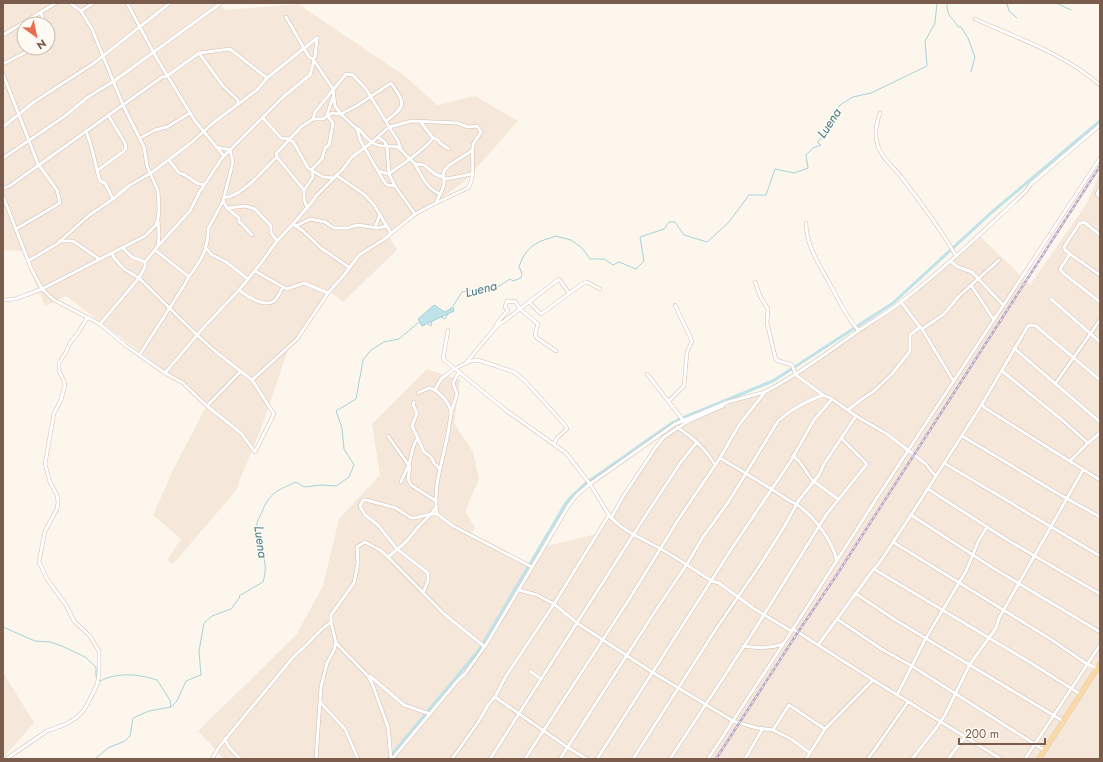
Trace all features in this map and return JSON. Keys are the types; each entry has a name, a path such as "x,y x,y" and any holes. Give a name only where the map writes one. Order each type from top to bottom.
{"main road":[{"path":"1039,759 1098,666"}],"street":[{"path":"3,35 56,3"},
{"path":"70,3 81,11 92,29 124,105 146,152 147,166 158,190 158,246"},
{"path":"81,11 93,3"},
{"path":"126,3 153,52 190,113 203,132 224,156"},
{"path":"3,127 34,102 82,71 170,3"},
{"path":"3,158 65,116 88,97 114,81 221,3"},
{"path":"41,12 42,16"},
{"path":"286,18 303,48 333,89 335,105 341,114 359,129 371,143 382,147 387,146 401,149"},
{"path":"975,19 1047,51 1088,74 1100,85"},
{"path":"28,261 60,241 88,216 130,185 151,173 169,160 238,103 257,90 267,78 303,48 317,39 315,58 313,60 310,75 283,97 224,156 204,185 190,211 145,262 145,267 139,278 100,324"},
{"path":"112,253 114,258 124,269 139,278 197,335 252,380 274,414 255,452 241,432 207,406 183,383 125,345 100,324 57,302 42,289 35,278 3,196 4,189 38,164 162,77 167,76 199,53 230,49 267,78"},
{"path":"199,53 220,83 238,100 238,103"},
{"path":"3,64 18,56"},
{"path":"3,74 30,139 38,164 57,190 60,203 16,229"},
{"path":"313,119 315,112 344,76 350,74 356,77 386,121 401,149 415,164 426,184 440,194"},
{"path":"223,199 231,196 252,183 277,157 277,152 302,125 313,119 323,118 332,113 341,114 391,82 400,96 401,108 386,121"},
{"path":"327,115 333,97"},
{"path":"140,138 155,130 167,127 190,113"},
{"path":"880,113 876,133 880,152 907,184 956,256"},
{"path":"307,208 304,199 304,190 313,177 313,167 322,159 325,148 329,145 333,123 327,115"},
{"path":"98,170 126,148 108,116"},
{"path":"263,118 281,138 290,139 296,146 307,167 323,177 335,177 365,196 380,214 391,233"},
{"path":"166,373 197,335 255,271 277,240 294,225 319,192 335,177 352,157 389,127 409,121 457,123 468,127 476,126 481,132 473,145 472,174 468,188 415,214 378,243 359,255 350,268 328,293 296,339 252,380"},
{"path":"420,121 433,138 449,149"},
{"path":"391,759 459,679 465,674 485,647 532,566 569,505 577,495 590,484 675,424 728,402 765,392 796,375 858,330 901,302 956,256 1026,191 1031,184 1100,125"},
{"path":"357,128 359,139 386,184 395,186"},
{"path":"86,131 94,154 94,161 98,170 100,181 105,183 113,199"},
{"path":"378,137 386,143 387,146 389,174 395,186 415,214"},
{"path":"389,174 424,148 433,138"},
{"path":"216,147 230,150"},
{"path":"140,354 185,284 188,276 197,266 205,248 208,229 211,221 220,208 233,162 230,150"},
{"path":"436,203 444,184 444,171 448,166 473,150"},
{"path":"277,157 304,190"},
{"path":"708,759 1100,158"},
{"path":"169,160 179,173 185,173 197,184 204,185"},
{"path":"415,164 426,166 435,174 448,179 455,176 472,174"},
{"path":"378,171 389,174"},
{"path":"1100,188 1097,194 1100,197"},
{"path":"223,199 227,208 239,218 239,222 252,235"},
{"path":"220,208 244,206 255,209 271,226 271,233 277,240"},
{"path":"375,228 380,214"},
{"path":"3,300 15,299 42,289 145,236 156,225 158,219"},
{"path":"294,225 310,219 325,222 333,228 346,228 357,225 375,228 387,226"},
{"path":"1100,235 1084,222 1080,223 1064,247 1065,250 1100,276"},
{"path":"806,223 807,235 814,256 838,301 851,322 858,330"},
{"path":"294,225 321,248 350,268"},
{"path":"71,232 73,241"},
{"path":"60,241 73,241 99,259"},
{"path":"122,247 132,257 145,262"},
{"path":"205,248 212,255 226,262 248,279"},
{"path":"155,250 188,276"},
{"path":"1070,254 1060,270 1100,302"},
{"path":"106,256 114,258"},
{"path":"848,410 874,391 892,374 910,351 910,335 944,314 958,296 998,260"},
{"path":"950,261 959,268 969,270 1003,305"},
{"path":"255,271 283,287 287,288 304,283 328,293"},
{"path":"464,365 495,328 559,279 569,293"},
{"path":"529,302 541,314 582,284 587,282 600,289"},
{"path":"755,282 761,298 768,310 767,324 775,359 777,361 791,364 796,375 823,395 832,399 856,416 887,434 926,464 936,476"},
{"path":"971,285 994,320"},
{"path":"239,290 255,301 270,303 275,300 283,287"},
{"path":"1051,299 1100,342"},
{"path":"495,328 508,310 505,307 507,301 515,301 520,309 538,324 535,334 537,338 556,351"},
{"path":"901,302 921,328 954,382"},
{"path":"669,401 684,386 687,352 692,341 676,304"},
{"path":"6,759 48,731 66,724 76,718 87,705 97,684 99,674 99,651 97,646 90,636 74,620 66,605 47,580 39,562 44,536 57,509 58,502 57,495 50,482 45,464 54,413 59,404 65,385 59,371 59,363 70,343 87,318"},
{"path":"1055,384 1100,320"},
{"path":"818,645 874,569 911,515 1002,372 1014,348 1028,326 1031,324 1036,326 1100,380"},
{"path":"448,330 443,359 507,411 566,453 590,484 610,516 619,525 633,535 687,564 712,581 719,583 753,608 818,645 1001,759"},
{"path":"1014,348 1100,422"},
{"path":"435,390 441,379 454,369 471,361 478,360 487,362 514,372 525,381 565,425 567,429 557,438 554,444"},
{"path":"207,406 241,372"},
{"path":"437,514 436,501 440,469 451,415 457,394 453,383 459,372"},
{"path":"1002,372 1061,419 1088,443"},
{"path":"647,374 683,420"},
{"path":"418,393 429,388 435,390 449,405 451,415"},
{"path":"525,759 720,458 739,426 765,392"},
{"path":"560,759 703,537 728,501 778,421 808,401 823,395"},
{"path":"597,759 793,456 814,420 832,399"},
{"path":"414,402 413,405 417,412 412,426 417,439 424,452 431,457 440,469"},
{"path":"452,759 495,697 506,676 658,443 677,428 721,408 728,402"},
{"path":"982,404 985,408 1010,425 1100,480"},
{"path":"633,759 784,527 796,504 814,482 824,464 856,416"},
{"path":"675,424 677,428 697,442 709,455 715,465"},
{"path":"1070,461 1088,443 1099,435"},
{"path":"388,436 409,465"},
{"path":"962,436 1100,517"},
{"path":"670,759 764,614 818,527 867,463 841,438"},
{"path":"417,439 414,443 409,465 408,479 411,485 436,501"},
{"path":"490,759 505,733 633,535 681,462 697,442"},
{"path":"793,456 799,461 814,482 838,499"},
{"path":"720,458 772,488 807,513 832,545 837,560"},
{"path":"944,463 1100,556"},
{"path":"401,482 404,472 409,465"},
{"path":"912,759 940,722 970,664 996,628 1003,611 1083,470"},
{"path":"928,489 987,527 1100,594"},
{"path":"423,593 428,581 428,573 397,549 378,525 365,515 360,506 363,500 386,504 396,508 411,518 437,514 453,526 532,566"},
{"path":"388,557 406,542 419,526 432,514 436,507"},
{"path":"911,515 1100,632"},
{"path":"897,694 926,638 966,571 972,554 987,527"},
{"path":"893,542 1052,640 1088,664 1098,666"},
{"path":"316,759 320,701 324,672 336,643 331,622 331,615 354,583 358,564 357,547 359,545 367,543 388,557 444,614 485,647"},
{"path":"874,569 1080,694"},
{"path":"519,590 537,595 554,604 577,623 627,654 652,672 733,721 746,726 773,730 810,753"},
{"path":"855,593 1063,721"},
{"path":"838,619 883,650 956,693 1044,750"},
{"path":"212,759 225,739 295,655 300,652 319,631 331,622"},
{"path":"336,643 368,676 401,702 430,714"},
{"path":"743,646 772,648 783,644"},
{"path":"1025,759 1100,645"},
{"path":"530,671 541,679"},
{"path":"368,676 388,727 391,759"},
{"path":"806,759 825,729 873,680"},
{"path":"495,697 567,747 587,759"},
{"path":"320,701 345,729 358,759"},
{"path":"868,759 908,702"},
{"path":"773,730 789,705 825,729"},
{"path":"745,759 763,728"},
{"path":"948,759 965,737"},
{"path":"225,739 228,746 240,759"},
{"path":"991,759 994,754"}],"shaded area":[{"path":"3,3 217,3 226,10 298,4 405,76 437,105 475,96 518,121 465,181 389,236 397,250 343,302 331,292 289,347 262,426 235,492 173,564 167,560 181,539 153,515 174,468 208,403 66,296 45,306 22,251 3,250"},
{"path":"1100,172 1100,759 224,759 198,731 296,635 323,586 339,519 380,475 372,424 427,369 460,380 454,423 473,452 479,479 465,512 475,527 470,535 533,569 547,546 600,533 662,438 720,407 768,392 905,302 980,236 1030,285 1087,203"},
{"path":"3,672 34,723 3,758"}],"water":[{"path":"434,305 445,312 453,307 454,311 422,326 418,319"}],"waterway":[{"name":"Luena","path":"453,306 462,292 473,290 484,291 496,288 510,279 513,281 521,278 522,274 519,266 524,255 532,246 556,236 571,240 582,248 590,259 604,259 613,265 619,262 636,269 644,261 640,237 664,229 669,222 675,222 684,235 707,242 729,222 749,195 766,195 775,169 794,173 808,168 806,155 813,148 821,145 817,142 822,138 840,105 853,97 871,93 927,66 925,41 935,23 937,3"},
{"path":"947,3 949,15 958,27 961,27 968,38 975,57 971,72"},
{"path":"1003,3 1007,4 1009,11 1017,18"},
{"path":"1056,3 1071,10"},
{"path":"388,759 479,650 566,503 585,484 672,423 773,381 893,303 992,212 1100,121"},
{"name":"Luena","path":"441,317 445,319 448,314"},
{"name":"Luena","path":"428,324 431,326 432,321"},
{"name":"Luena","path":"95,759 108,748 125,741 130,736 133,718 149,711 171,707 177,701 186,681 201,675 199,651 204,623 212,616 231,609 240,597 239,596 263,582 265,567 257,524 258,519 271,496 279,490 296,482 304,487 321,485 336,486 349,477 354,465 344,449 342,428 336,411 356,399 363,360 371,350 384,342 399,339 419,322"},
{"path":"3,627 35,641 50,642 62,646 85,657 96,667 96,677 100,681 121,675 136,675 157,680 170,700 171,707"}],"railway":[{"path":"716,759 836,576 1100,166"}]}
